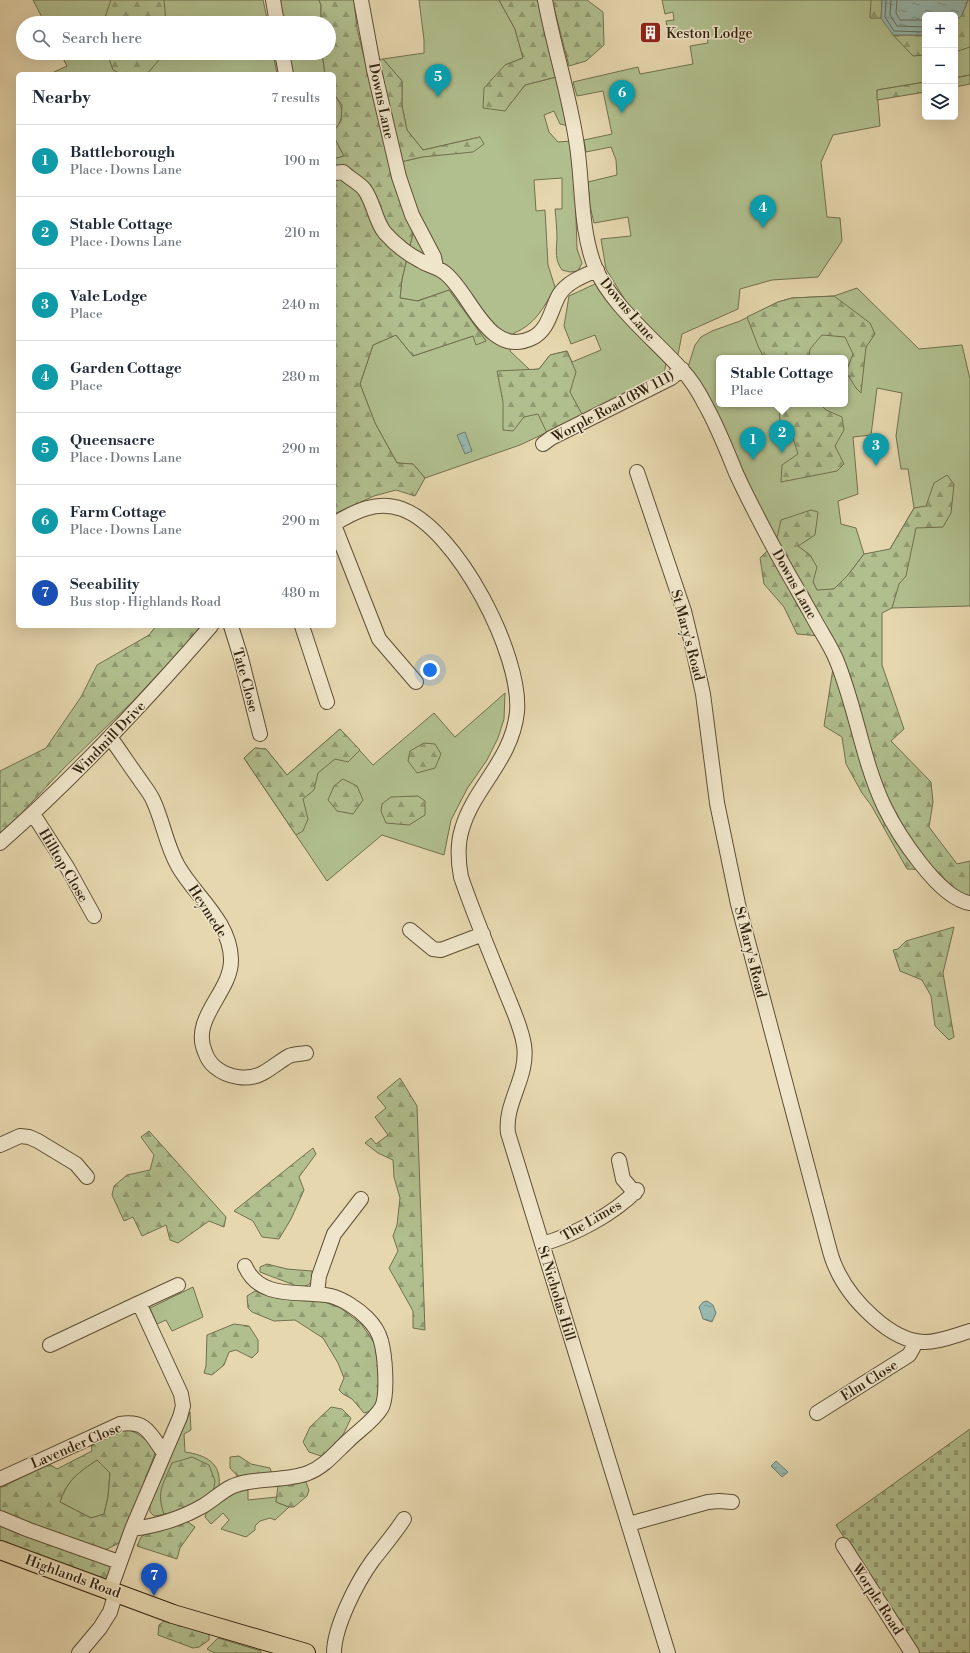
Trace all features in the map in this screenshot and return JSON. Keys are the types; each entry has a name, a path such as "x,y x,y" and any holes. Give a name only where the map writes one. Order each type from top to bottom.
{"main road":[{"name":"Highlands Road","path":"0,1550 173,1614 306,1653"}],"street":[{"path":"273,0 276,16"},
{"name":"Downs Lane","path":"362,0 374,70 399,177 412,215 434,257 436,267"},
{"name":"Downs Lane","path":"545,0 552,39 575,131 586,233 590,252 597,270 604,284 615,298 646,333 682,369 708,410 766,534 835,656 845,681 864,751 882,802 894,827 921,866 954,897 962,902 970,903"},
{"path":"283,60 286,72"},
{"name":"Downs Lane","path":"336,173 343,172 364,189 384,232 398,246 411,256 436,267 454,281 486,327 498,336 510,341 522,341 533,338 542,330 551,314 559,294 568,285 597,270"},
{"name":"Worple Road (BW 111)","path":"543,444 551,438 670,378 682,369"},
{"name":"St Mary's Road","path":"637,472 684,611 702,694 717,803 738,904 828,1244 836,1268 845,1284 857,1300 869,1313 892,1331 915,1341 925,1342 936,1341 970,1331"},
{"path":"336,524 363,509 376,506 388,506 402,509 413,514 440,537 454,553 486,603 506,649 516,692 517,711 514,728 507,749 468,812 462,829 459,845 458,861 461,877 483,934 441,950 433,949 410,930"},
{"path":"336,530 379,639 416,682"},
{"name":"Windmill Drive","path":"0,843 33,814 110,737 209,628"},
{"name":"Tate Close","path":"232,628 241,658 260,734"},
{"path":"303,628 327,702"},
{"name":"Heymede","path":"110,737 153,799 172,855 178,866 217,919 228,940 230,951 230,970 227,981 203,1026 203,1048 208,1058 214,1066 222,1072 232,1076 248,1077 262,1074 290,1055 306,1053"},
{"name":"Hilltop Close","path":"33,814 67,867 94,916"},
{"name":"St Nicholas Hill","path":"483,934 515,1016 524,1045 522,1072 506,1123 508,1133 668,1653"},
{"path":"0,1145 20,1136 28,1137 38,1141 76,1164 87,1177"},
{"name":"The Limes","path":"542,1244 561,1239 593,1221 620,1205 636,1191 623,1179 618,1160"},
{"path":"317,1294 319,1276 334,1234 361,1199"},
{"path":"132,1529 142,1528 187,1514 232,1487 244,1483 294,1477 318,1469 374,1418 382,1406 385,1395 384,1361 381,1341 375,1328 359,1311 333,1296 287,1293 258,1284 249,1276 245,1266"},
{"path":"50,1345 178,1285"},
{"path":"79,1653 100,1628 110,1612 119,1562 180,1417 183,1406 181,1394 139,1303"},
{"name":"Elm Close","path":"817,1413 909,1355 915,1341"},
{"name":"Lavender Close","path":"0,1479 46,1456 120,1424 132,1422 142,1425 150,1433 164,1453"},
{"path":"629,1524 708,1502 732,1502"},
{"path":"0,1518 119,1562"},
{"path":"334,1653 334,1643 345,1611 372,1561 394,1535 404,1518"},
{"name":"Worple Road","path":"844,1545 912,1653"}],"green space":[{"path":"33,0 263,0 266,16 41,16"},
{"path":"111,0 164,0 165,16 105,16"},
{"path":"280,0 319,0 321,5 321,16 283,16"},
{"path":"319,0 354,0 357,29 365,61 383,59 402,81 402,106 407,130 423,150 480,137 484,144 473,152 422,157 392,164 413,233 402,279 400,298 418,301 449,290 486,341 476,345 473,336 413,356 396,335 373,345 360,384 375,423 397,463 413,464 425,478 415,496 396,490 374,496 336,513 336,158 344,156 336,141 336,128 341,121 342,105 336,97 336,72 325,72 323,60 336,60 336,16 321,16 321,5"},
{"path":"419,0 499,0 515,29 523,58 505,65 505,110 525,85 556,77 569,126 560,124 554,111 544,115 549,132 558,142 571,141 575,185 577,249 582,263 578,271 570,272 562,270 557,259 555,209 562,209 562,178 534,180 536,211 545,210 548,265 555,287 534,320 521,330 514,333 510,351 530,370 539,369 550,355 567,351 572,362 601,350 595,335 571,344 564,326 569,296 595,284 666,362 664,377 520,445 425,478 413,464 397,463 375,423 360,384 373,345 396,335 413,356 473,336 486,341 449,290 417,301 400,298 402,279 413,233 392,164 422,157 480,137 423,150 407,130 402,106 402,81 383,59 424,53 424,40"},
{"path":"499,0 544,0 556,77 525,85 505,111 483,108 484,88 505,65 523,58 515,29"},
{"path":"552,0 587,0 603,12 604,45 586,61 569,66"},
{"path":"662,0 970,0 970,75 958,77 958,12 922,12 922,82 877,90 880,126 833,135 821,162 827,217 840,218 842,241 818,277 772,280 740,289 738,309 682,334 678,355 628,305 606,269 601,239 631,236 628,217 594,223 590,206 588,182 617,175 616,160 611,147 586,152 584,140 612,134 603,91 577,96 573,82 638,67 640,74 693,64 690,46 708,43 706,30 669,37 666,21 674,20 673,12 665,14"},
{"path":"871,0 882,0 881,18 870,18"},
{"path":"968,0 970,0 970,47 958,51 958,19 962,15"},
{"path":"893,35 922,35 922,55 913,56"},
{"path":"64,60 274,60 277,72 54,72 67,66"},
{"path":"109,60 159,60 149,72 117,72 113,70"},
{"path":"290,60 323,60 325,72 293,72"},
{"path":"970,75 970,84 958,86 958,77"},
{"path":"922,82 922,92 877,100 877,90"},
{"path":"336,97 342,112 336,128"},
{"path":"336,141 344,156 336,158"},
{"path":"857,288 919,349 962,345 970,379 970,606 892,608 890,549 914,508 908,469 901,469 896,436 902,393 877,388 871,435 853,437 858,494 838,501 841,524 856,528 864,554 848,575 834,589 817,591 813,582 810,555 797,546 776,542 688,367 695,345 701,337 712,331 740,321 778,302 792,298 834,296"},
{"path":"834,296 870,323 875,334 866,347 861,393 848,375 848,367 853,354 845,337 822,335 810,349 809,355 762,355 747,317 778,302 792,298"},
{"path":"567,351 576,372 570,392 583,416 547,433 538,414 524,417 513,431 503,430 503,402 497,371 539,369 550,355"},
{"path":"779,407 823,407 826,410 842,417 844,430 835,446 844,464 837,471 781,482 782,465 798,454 793,438 780,422"},
{"path":"947,475 954,484 951,513 943,527 916,528 906,576 899,584 892,608 882,613 882,665 904,729 891,741 931,782 933,802 929,827 957,864 970,861 970,898 961,896 936,870 907,869 846,764 842,737 824,726 834,662 820,636 797,634 784,607 764,584 760,558 776,542 781,520 811,510 818,512 815,535 798,546 810,555 817,567 813,582 817,590 834,589 848,575 864,554 890,549 914,508 926,506 934,483"},
{"path":"154,628 201,628 133,701 65,767 0,836 0,771 46,748 81,697 97,665 149,635"},
{"path":"505,693 504,719 498,738 487,760 467,789 451,820 444,855 382,835 327,881 244,758 255,748 266,749 287,775 340,729 373,765 434,713 455,737"},
{"path":"340,729 360,750 348,762 335,759 318,773 314,790 303,799 308,819 303,831 296,835 244,758 255,748 266,749 287,775"},
{"path":"424,743 435,744 441,754 435,768 417,773 408,761 410,751"},
{"path":"343,779 357,786 363,800 353,814 337,811 328,800 334,786"},
{"path":"418,796 425,801 425,815 409,825 386,823 381,811 382,804 391,797"},
{"path":"954,927 943,973 954,1037 949,1040 935,1026 931,996 922,980 900,971 893,950 898,949 906,941"},
{"path":"400,1078 417,1106 425,1330 413,1328 413,1311 389,1268 398,1251 393,1236 397,1225 400,1198 394,1177 393,1160 378,1153 365,1143 371,1138 376,1144 388,1135 375,1117 386,1108 377,1097"},
{"path":"149,1131 226,1217 224,1227 209,1221 178,1243 170,1240 166,1225 142,1236 133,1217 124,1221 112,1195 114,1186 127,1175 150,1170 154,1155 141,1137"},
{"path":"313,1148 316,1154 299,1177 304,1190 291,1219 279,1239 262,1237 253,1221 234,1211"},
{"path":"267,1264 287,1269 312,1271 313,1282 302,1288 260,1272 260,1267"},
{"path":"193,1287 203,1317 172,1331 166,1320 157,1324 150,1308"},
{"path":"255,1291 277,1298 313,1298 341,1308 362,1325 375,1344 381,1388 375,1410 364,1413 352,1399 339,1390 344,1378 338,1363 323,1338 295,1320 274,1321 252,1312 248,1308 247,1296"},
{"path":"234,1324 249,1326 258,1340 258,1352 252,1358 236,1350 229,1352 224,1365 212,1375 204,1373 206,1366 207,1335"},
{"path":"331,1407 342,1409 351,1418 344,1433 324,1457 309,1452 303,1442 310,1427"},
{"path":"190,1412 191,1430 184,1434 185,1452 200,1455 215,1466 218,1472 219,1487 174,1513 154,1516 150,1512 150,1505 170,1451 176,1445"},
{"path":"124,1428 142,1437 156,1451 121,1542 105,1550 0,1512 0,1488 49,1464 57,1469 92,1451 91,1443","holes":["97,1460 110,1473 108,1497 104,1514 91,1518 60,1502 66,1488 74,1477"]},
{"path":"970,1429 970,1653 918,1653 836,1525"},
{"path":"239,1456 251,1464 270,1468 272,1474 241,1480 230,1468 230,1457"},
{"path":"192,1457 209,1465 215,1481 213,1494 174,1513 164,1514 161,1494 163,1483 172,1463"},
{"path":"97,1460 110,1473 108,1497 104,1514 91,1518 60,1502 66,1488 74,1477"},
{"path":"306,1482 309,1490 307,1496 294,1507 289,1507 276,1502 278,1485"},
{"path":"241,1490 248,1490 248,1500 277,1497 276,1502 289,1507 275,1520 270,1518 260,1521 255,1526 255,1530 246,1537 221,1529 229,1520 223,1513 211,1524 205,1517 207,1511 230,1495"},
{"path":"173,1521 188,1522 195,1527 180,1548 177,1559 137,1546 141,1537 153,1529"},
{"path":"0,1525 107,1564 111,1569 109,1577 104,1581 0,1543"},
{"path":"168,1618 209,1633 209,1640 199,1647 193,1648 158,1635 159,1625"},
{"path":"218,1638 261,1651 261,1653 214,1653 207,1649"}],"water":[{"path":"882,0 968,0 962,15 958,19 958,12 922,12 922,35 893,35 881,18"},
{"path":"465,432 472,451 465,454 457,435"},
{"path":"707,1301 713,1305 716,1313 712,1322 703,1319 699,1307 703,1302"},
{"path":"776,1461 788,1472 782,1477 771,1466"}],"place":[{"name":"Keston Lodge","path":"650,33"},
{"name":"Queensacre","path":"438,97"},
{"name":"Farm Cottage","path":"622,113"},
{"name":"Garden Cottage","path":"763,228"},
{"name":"Stable Cottage","path":"782,453"},
{"name":"Battleborough","path":"753,460"},
{"name":"Vale Lodge","path":"876,466"},
{"name":"Seeability","path":"154,1596"}]}
